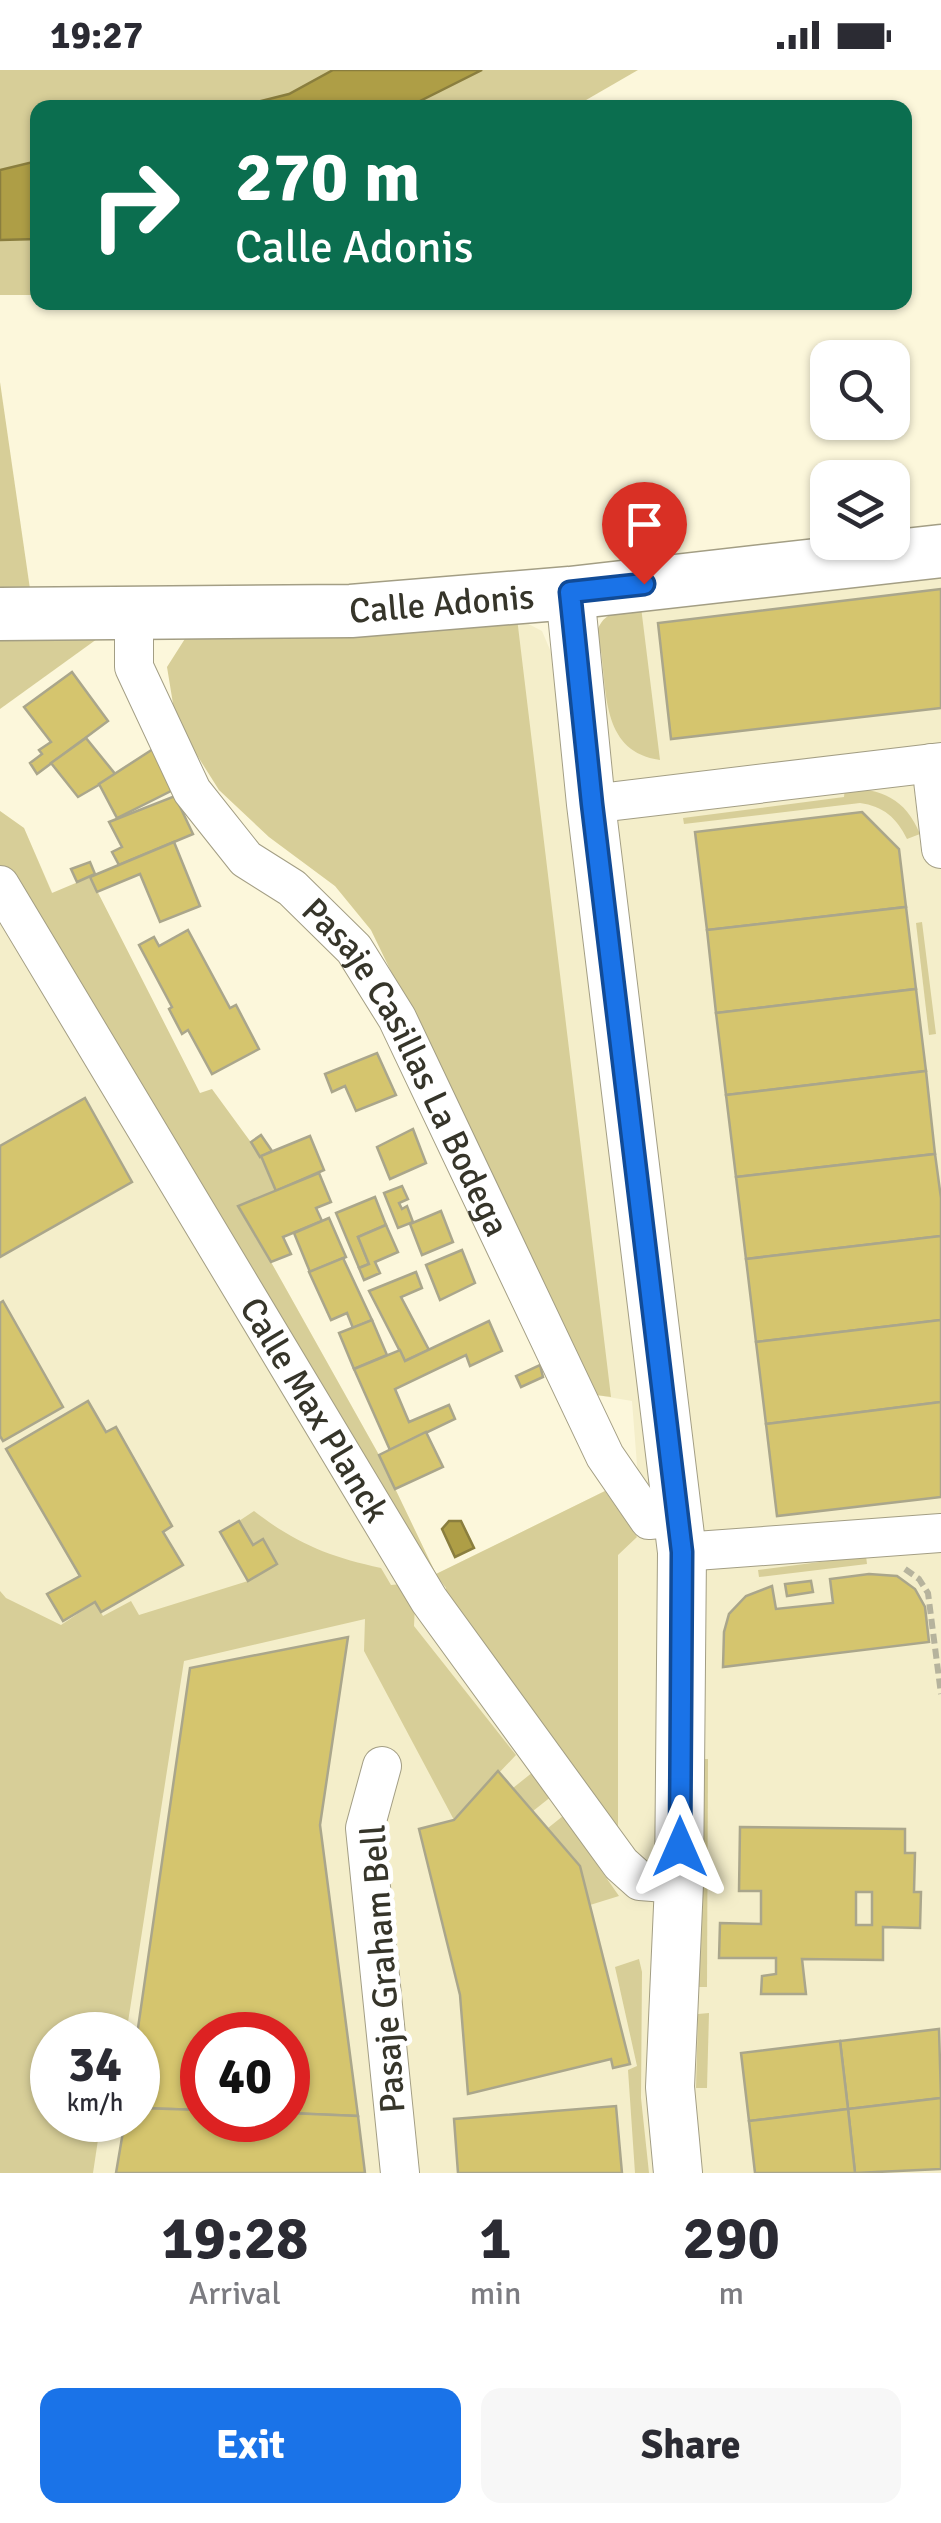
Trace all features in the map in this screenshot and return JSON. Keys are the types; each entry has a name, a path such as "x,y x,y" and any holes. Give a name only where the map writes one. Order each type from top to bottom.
{"main road":[{"name":"Calle Adonis","path":"0,614 351,611 570,592 941,551"}],"street":[{"path":"570,592 680,1535 680,1884 670,2087 678,2173"},
{"name":"Pasaje Casillas La Bodega","path":"134,612 134,667 192,792 246,859 292,888 354,949 396,1018 606,1456 649,1520 680,1535"},
{"path":"592,804 936,762 941,849"},
{"name":"Calle Max Planck","path":"0,886 429,1600 621,1864 640,1881 680,1884"},
{"path":"680,1535 941,1532"},
{"name":"Pasaje Graham Bell","path":"382,1766 365,1828 400,2173"}],"path":[{"path":"894,1565 919,1579 928,1593 941,1694"}],"shaded area":[{"path":"0,70 333,70 289,94 265,100 30,100 30,163 0,170"},
{"path":"333,70 482,70 422,100 265,100 289,94"},
{"path":"482,70 638,70 586,100 422,100"},
{"path":"30,163 30,239 0,240 0,170"},
{"path":"30,239 30,295 0,295 0,240"},
{"path":"0,382 30,589 0,590"},
{"path":"941,571 941,2173 0,2173 0,811 24,828 53,894 243,1212 379,1455 436,1574 605,1491 610,1498 638,1478 632,1401 596,1395 371,930 335,886 269,837 219,790 167,667 517,618 542,631 553,657 593,651 613,610"},
{"path":"641,607 660,760 641,755 618,734 607,703 601,651 593,651 606,617"},
{"path":"517,618 611,1397 596,1395 371,930 335,886 269,837 219,790 176,722 167,667 188,634"},
{"path":"0,629 97,639 0,709"},
{"path":"845,788 891,798 907,812 920,834 907,839 888,814 860,803 684,824 683,818 844,797"},
{"path":"0,811 24,828 52,893 90,877 200,1093 212,1089 261,1156 276,1191 243,1212 379,1455 436,1574 605,1491 637,1537 618,1555 618,1834 446,1605 446,1588 436,1575 428,1578 0,872"},
{"path":"922,922 936,1034 929,1035 916,923"},
{"path":"254,1511 299,1540 329,1554 381,1568 391,1585 402,1584 415,1605 414,1626 516,1755 454,1820 364,1651 365,1619 184,1661 130,2012 30,2012 30,2142 98,2142 93,2173 0,2173 0,1591 6,1598 61,1625 95,1602 103,1616 131,1601 139,1615 248,1581 277,1564 263,1540 253,1545 239,1521"},
{"path":"449,1521 461,1521 474,1548 455,1557 442,1529"},
{"path":"866,1556 867,1564 759,1577 758,1570"},
{"path":"700,1759 708,1759 707,1987 698,1987"},
{"path":"533,1772 552,1796 533,1811 513,1788"},
{"path":"563,1816 619,1896 590,1905 580,1866 548,1828"},
{"path":"639,1959 641,2098 649,2173 635,2173 628,2070 637,2066 615,1967"},
{"path":"709,2013 707,2088 696,2088 698,2014"}],"building":[{"path":"941,589 941,708 671,739 658,623"},
{"path":"72,672 108,721 37,774 30,763 51,742 24,707"},
{"path":"86,738 116,775 78,797 51,763"},
{"path":"153,749 173,790 117,818 99,784"},
{"path":"175,796 193,834 119,865 112,852 122,847 109,822"},
{"path":"862,812 899,849 906,907 707,930 695,832"},
{"path":"174,842 200,906 160,922 140,874 97,892 90,877"},
{"path":"90,862 95,874 77,882 71,869"},
{"path":"906,907 916,989 716,1013 707,930"},
{"path":"188,930 230,1008 236,1005 259,1049 212,1074 188,1030 182,1034 139,945 154,937 159,946"},
{"path":"916,989 926,1071 726,1095 716,1013"},
{"path":"377,1053 396,1095 356,1111 345,1086 332,1092 325,1074"},
{"path":"926,1071 935,1154 736,1177 726,1095"},
{"path":"85,1098 132,1182 0,1257 0,1146"},
{"path":"413,1129 426,1163 390,1179 377,1147"},
{"path":"261,1135 272,1151 260,1157 251,1142"},
{"path":"310,1136 324,1170 276,1191 261,1156"},
{"path":"935,1154 941,1236 746,1259 736,1177"},
{"path":"319,1173 331,1202 316,1208 322,1221 283,1237 291,1254 271,1262 238,1206"},
{"path":"402,1186 408,1199 399,1203 402,1209 407,1206 413,1222 398,1228 384,1193"},
{"path":"375,1197 386,1225 358,1237 369,1264 359,1268 336,1213"},
{"path":"441,1211 453,1242 422,1255 410,1224"},
{"path":"329,1218 346,1257 310,1272 294,1233"},
{"path":"386,1225 398,1252 375,1262 380,1273 364,1280 359,1268 369,1264 358,1237"},
{"path":"941,1236 941,1320 756,1342 746,1259"},
{"path":"462,1250 475,1283 440,1300 426,1265"},
{"path":"343,1258 372,1320 353,1328 347,1313 331,1320 309,1272"},
{"path":"416,1272 422,1288 401,1297 429,1350 405,1361 369,1291"},
{"path":"3,1301 63,1407 3,1441 0,1303"},
{"path":"372,1320 387,1355 354,1369 339,1333"},
{"path":"941,1320 941,1402 766,1424 756,1342"},
{"path":"489,1321 502,1351 470,1366 466,1355 395,1389 409,1422 449,1405 455,1419 390,1450 354,1369 400,1350 405,1361"},
{"path":"540,1365 543,1377 521,1387 516,1376"},
{"path":"88,1401 106,1432 116,1427 172,1526 163,1532 183,1565 101,1612 95,1602 63,1621 47,1594 80,1576 6,1449"},
{"path":"941,1402 941,1497 777,1516 766,1424"},
{"path":"426,1432 443,1467 395,1489 379,1455"},
{"path":"239,1521 253,1545 263,1539 277,1564 248,1581 220,1532"},
{"path":"869,1574 897,1576 915,1589 925,1607 929,1642 723,1667 729,1614 746,1596 772,1586 776,1609 833,1603 830,1579"},
{"path":"811,1581 813,1592 787,1596 785,1584"},
{"path":"348,1637 320,1825 358,2116 310,2114 310,2012 180,2012 180,2109 160,2109 160,2012 140,2012 190,1668"},
{"path":"498,1771 580,1866 630,2064 613,2068 611,2059 468,2094 460,1995 419,1829 454,1820"},
{"path":"740,1827 905,1829 905,1853 915,1853 914,1892 921,1892 920,1928 883,1927 883,1960 802,1959 806,1994 761,1994 762,1976 776,1974 776,1958 719,1958 720,1923 761,1924 761,1891 739,1891","holes":["856,1892 872,1892 872,1925 856,1925"]},
{"path":"939,2029 941,2098 848,2109 840,2041"},
{"path":"840,2041 848,2109 749,2121 741,2053"},
{"path":"941,2098 941,2169 855,2173 848,2109"},
{"path":"616,2106 622,2173 458,2173 454,2119"},
{"path":"160,2109 180,2109 180,2142 310,2142 310,2114 358,2116 365,2173 116,2173 121,2142 160,2142"},
{"path":"848,2109 855,2173 755,2173 749,2121"}],"route":[{"path":"644,584 570,592 682,1552 680,1847"}]}
